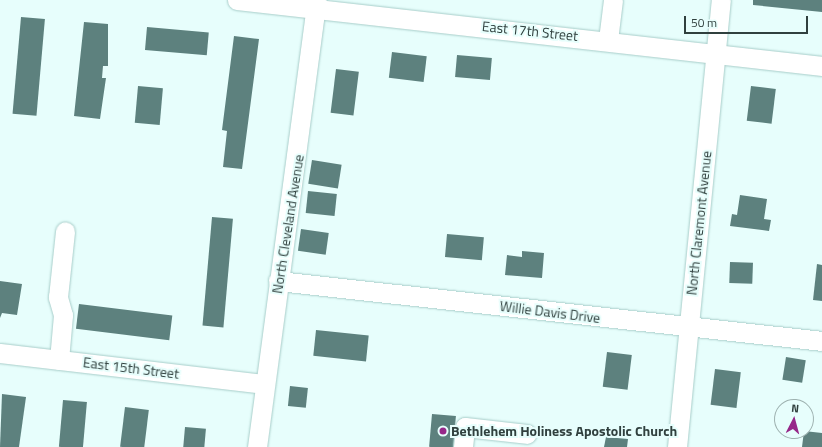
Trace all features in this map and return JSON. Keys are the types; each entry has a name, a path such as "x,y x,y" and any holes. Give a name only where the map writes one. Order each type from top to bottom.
{"street":[{"name":"East 17th Street","path":"237,0 318,4 822,66"},
{"path":"608,40 613,0"},
{"name":"North Claremont Avenue","path":"677,447 721,0"},
{"name":"North Cleveland Avenue","path":"257,447 263,384 318,4"},
{"path":"59,360 63,315 58,296 65,231"},
{"name":"Willie Davis Drive","path":"278,281 689,328 822,341"},
{"name":"East 15th Street","path":"0,352 263,384"},
{"path":"463,447 465,427 527,434"}],"building":[{"path":"753,0 822,0 822,12 753,5"},
{"path":"21,17 45,19 36,116 13,114"},
{"path":"84,22 108,24 108,66 103,66 102,78 106,78 100,119 74,116"},
{"path":"147,27 209,32 207,55 145,50"},
{"path":"234,36 259,39 242,169 223,167 227,131 222,130"},
{"path":"392,52 427,56 424,82 389,78"},
{"path":"457,55 492,58 490,80 455,77"},
{"path":"336,69 359,72 353,115 331,113"},
{"path":"138,86 163,88 160,125 135,123"},
{"path":"751,86 776,89 772,124 747,121"},
{"path":"312,160 342,165 338,188 308,184"},
{"path":"308,191 337,194 335,216 306,213"},
{"path":"740,195 767,199 764,219 771,220 769,231 730,226 732,214 737,215"},
{"path":"212,217 233,219 223,327 203,326"},
{"path":"301,229 329,233 326,255 298,251"},
{"path":"447,234 484,237 482,260 445,257"},
{"path":"522,251 544,253 542,278 505,275 507,255 522,257"},
{"path":"730,262 753,263 752,284 729,283"},
{"path":"817,264 822,265 822,301 813,300"},
{"path":"0,281 22,284 17,315 2,313 0,318"},
{"path":"79,304 172,315 169,340 76,329"},
{"path":"316,330 369,336 366,361 313,356"},
{"path":"607,352 632,355 628,390 603,387"},
{"path":"786,357 806,360 802,383 782,380"},
{"path":"715,369 741,372 736,408 711,405"},
{"path":"290,386 308,388 306,408 288,406"},
{"path":"2,394 26,397 19,447 0,447"},
{"path":"63,400 87,402 83,447 59,447"},
{"path":"125,407 149,410 144,447 120,447"},
{"name":"Bethlehem Holiness Apostolic Church","path":"432,414 456,416 453,447 429,447"},
{"path":"185,427 206,429 204,447 183,447"},
{"path":"814,432 822,433 822,447 802,447 803,439 814,439"},
{"path":"606,437 628,439 627,447 604,447"}],"place":[{"name":"Bethlehem Holiness Apostolic Church","path":"443,431"}]}
